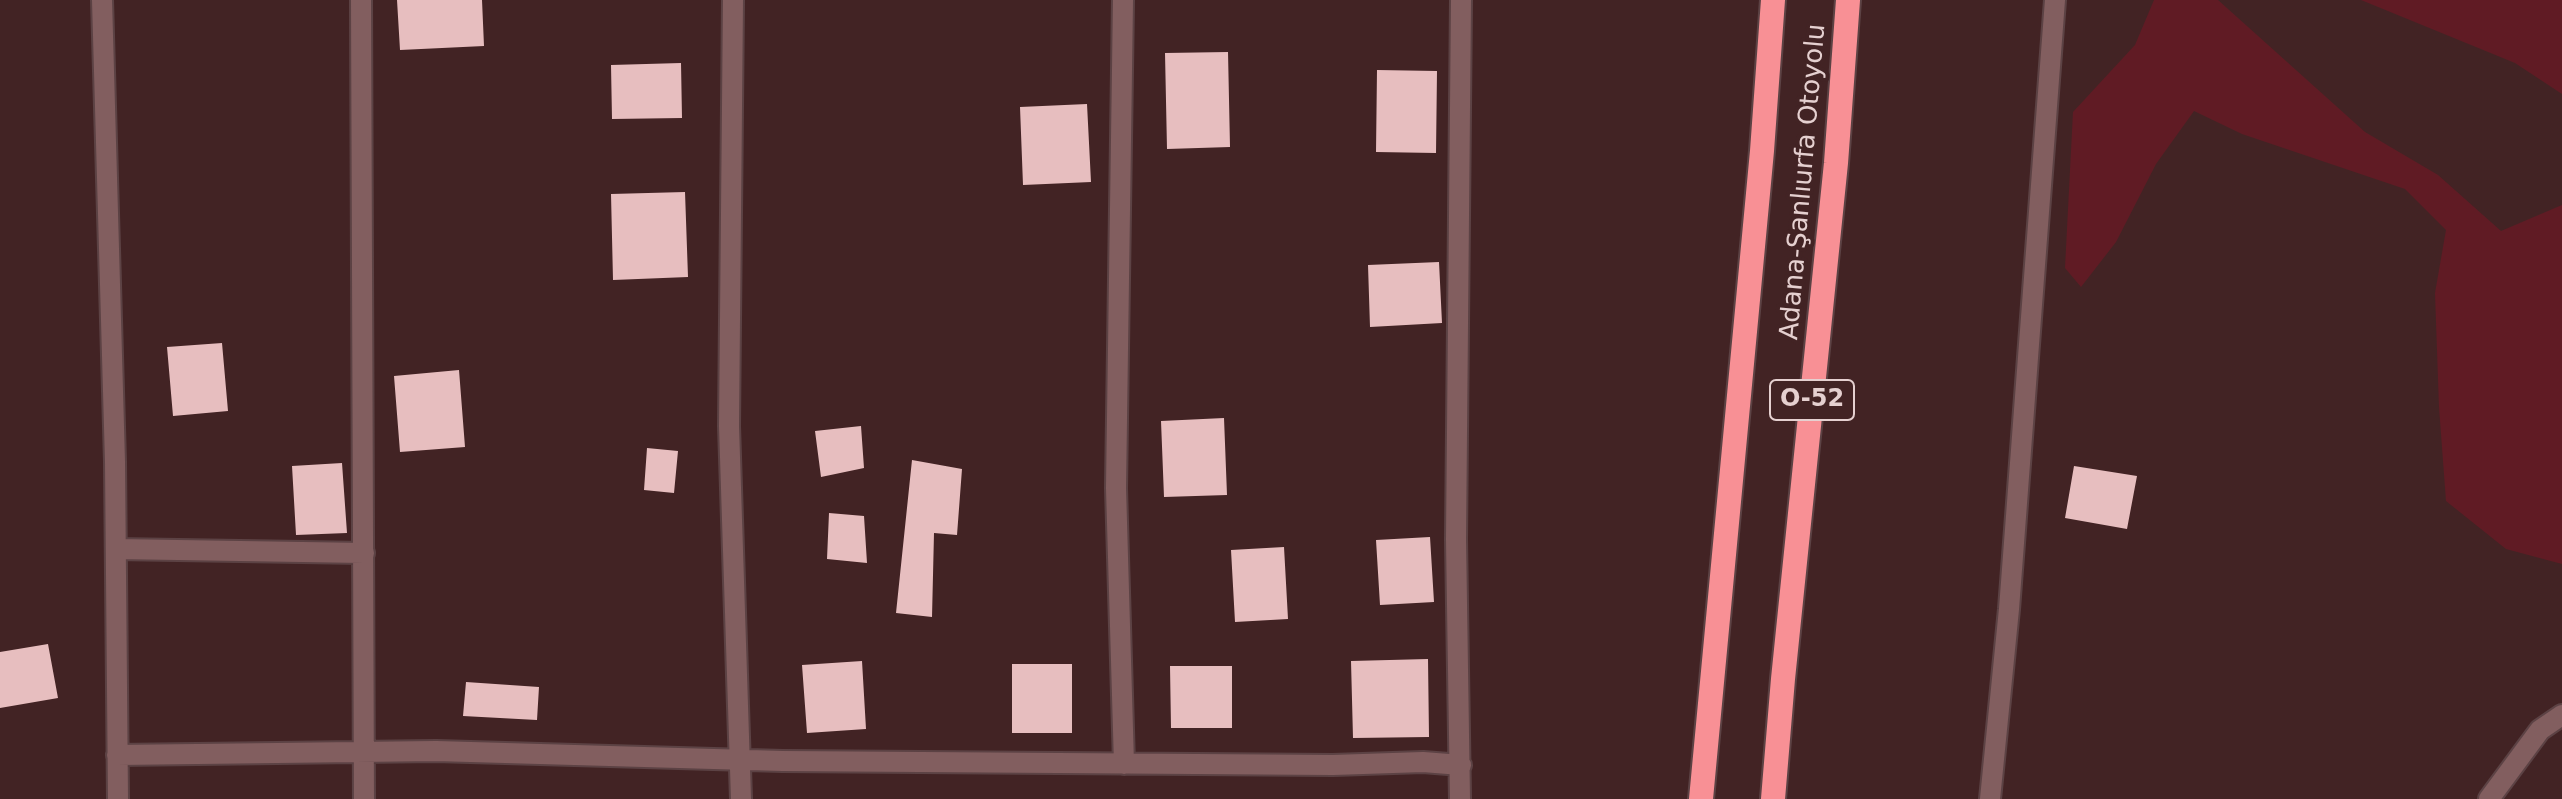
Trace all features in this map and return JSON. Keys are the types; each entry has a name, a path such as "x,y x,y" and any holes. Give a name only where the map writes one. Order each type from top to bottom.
{"highway":[{"name":"Adana-Şanlıurfa Otoyolu","path":"1701,799 1762,151 1773,0"},
{"name":"Adana-Şanlıurfa Otoyolu","path":"1773,799 1836,163 1848,0"}],"street":[{"path":"102,0 116,549 118,799"},
{"path":"361,0 364,799"},
{"path":"733,0 729,426 741,799"},
{"path":"1123,0 1116,488 1124,764"},
{"path":"1460,799 1456,539 1461,0"},
{"path":"1990,799 2011,577 2055,0"},
{"path":"116,549 364,553"},
{"path":"2489,799 2540,730 2562,715"},
{"path":"117,755 436,751 741,760 1124,764 1423,762 1461,765"}],"shaded area":[{"path":"2154,0 2218,0 2365,132 2438,175 2501,231 2562,205 2562,564 2506,549 2446,501 2435,293 2446,230 2405,189 2242,134 2194,111 2156,164 2116,242 2081,287 2065,268 2073,112 2135,45"},
{"path":"2361,0 2562,0 2562,94 2515,63"}],"building":[{"path":"397,0 482,0 484,46 400,50"},
{"path":"1228,52 1230,147 1167,149 1165,53"},
{"path":"681,63 682,118 612,119 611,65"},
{"path":"1377,70 1437,71 1436,153 1376,152"},
{"path":"1087,104 1091,182 1023,185 1020,107"},
{"path":"685,192 688,277 613,280 611,194"},
{"path":"1439,262 1442,323 1370,327 1368,265"},
{"path":"222,343 228,411 173,416 167,347"},
{"path":"459,370 465,447 400,452 394,376"},
{"path":"1224,418 1227,495 1164,497 1161,421"},
{"path":"861,426 864,468 821,477 815,431"},
{"path":"647,448 678,451 674,493 644,490"},
{"path":"912,460 962,469 957,535 934,533 932,617 896,613"},
{"path":"342,463 347,533 296,535 292,466"},
{"path":"2074,466 2137,476 2127,529 2065,518"},
{"path":"829,513 864,516 867,563 827,559"},
{"path":"1430,537 1434,602 1380,605 1376,540"},
{"path":"1284,547 1288,619 1235,622 1231,550"},
{"path":"48,644 58,698 0,708 0,652"},
{"path":"1428,659 1429,737 1353,738 1351,661"},
{"path":"862,661 866,729 807,733 802,665"},
{"path":"1012,664 1072,664 1072,733 1012,733"},
{"path":"1170,666 1232,666 1232,728 1171,728"},
{"path":"466,682 539,687 537,720 463,716"}]}
